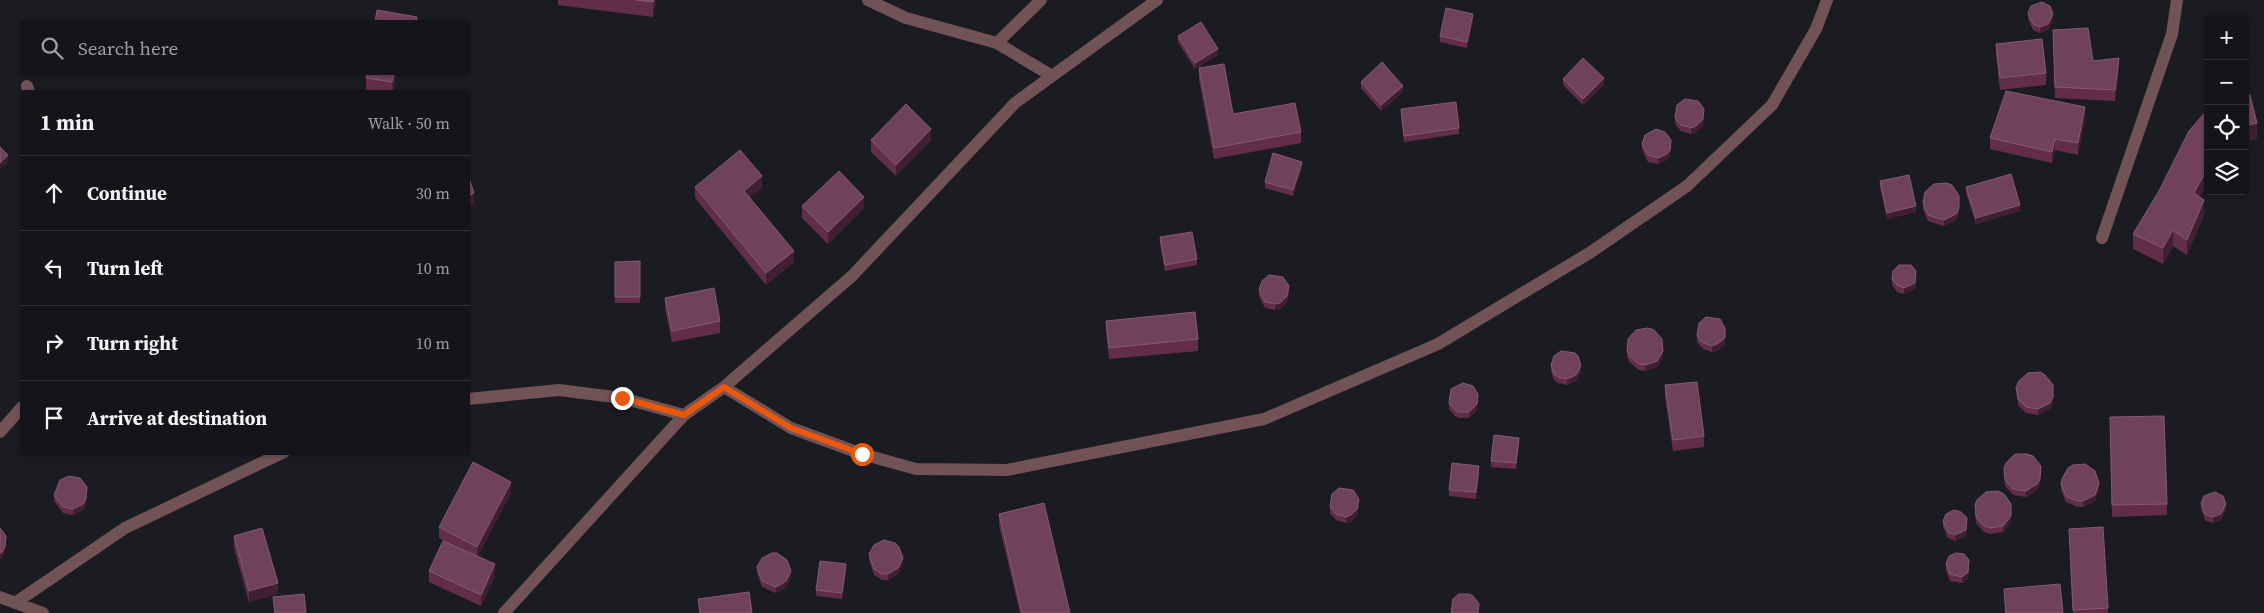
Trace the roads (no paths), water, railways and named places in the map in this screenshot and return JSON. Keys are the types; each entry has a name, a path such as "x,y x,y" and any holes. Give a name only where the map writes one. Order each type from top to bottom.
{"street":[{"path":"868,0 906,18 997,43 1052,76"},
{"path":"997,43 1041,0"},
{"path":"504,613 684,415 724,387 852,276 1015,102 1157,0"},
{"path":"724,387 791,428 862,454 916,469 1007,470 1264,419 1438,344 1591,252 1687,186 1772,105 1816,29 1827,0"},
{"path":"2102,238 2172,34 2177,0"},
{"path":"470,399 559,390 622,398 684,415"},
{"path":"0,432 20,409"},
{"path":"15,603 125,528 278,455"},
{"path":"0,597 43,613"}]}
